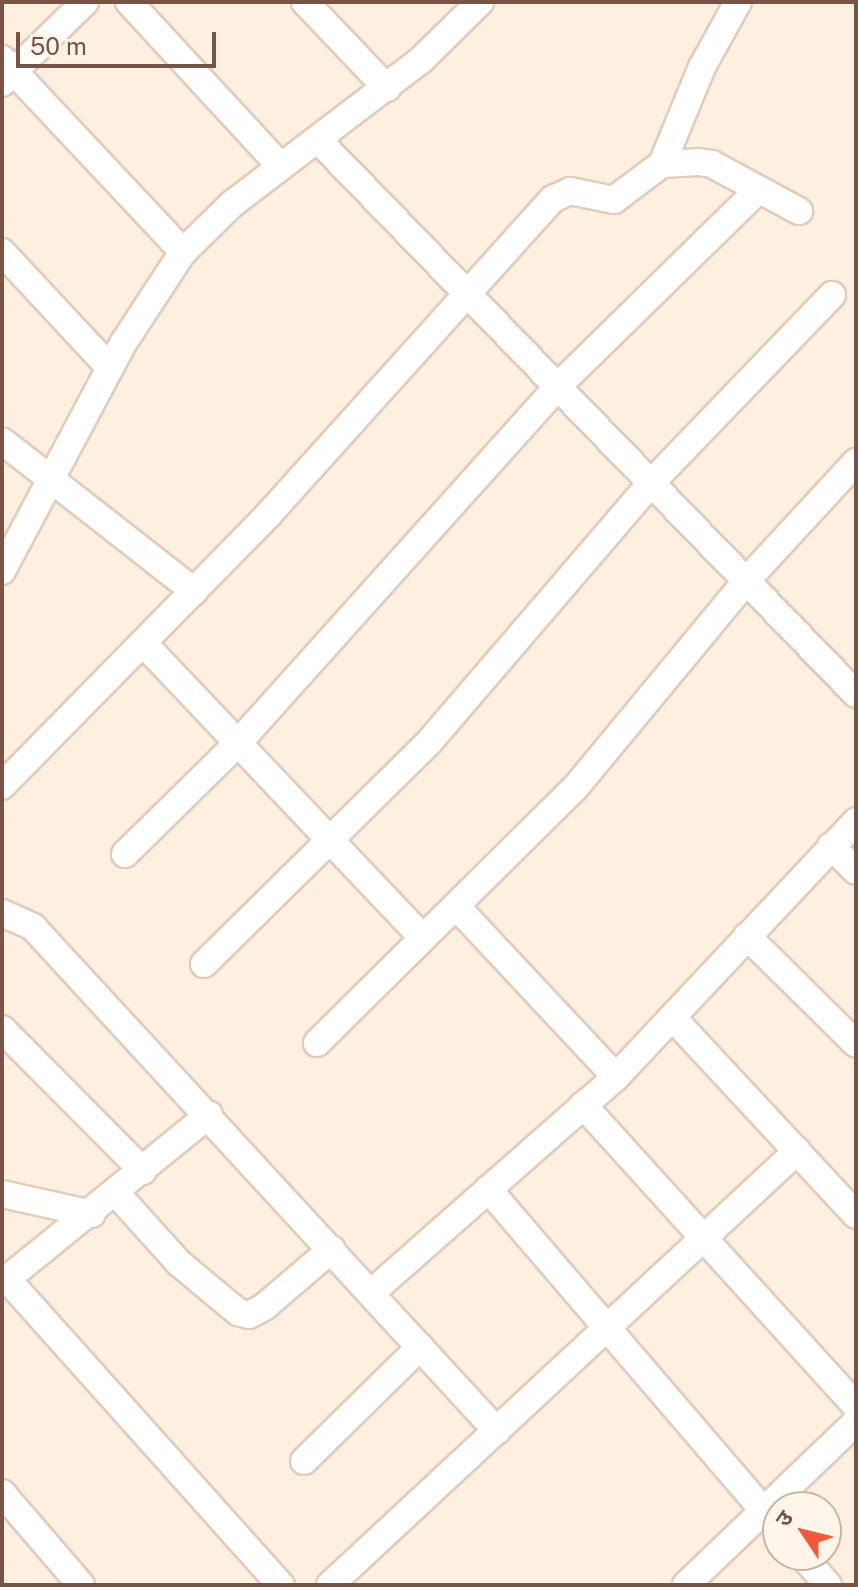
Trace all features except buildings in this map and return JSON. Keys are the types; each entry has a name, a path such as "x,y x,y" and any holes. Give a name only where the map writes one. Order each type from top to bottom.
{"street":[{"path":"85,2 6,71 183,252"},
{"path":"129,2 281,167"},
{"path":"305,2 387,88"},
{"path":"2,571 110,368 183,252 232,204 387,88 451,35 480,2"},
{"path":"2,786 194,591 553,199 570,191 614,200 662,164 702,67 738,2"},
{"path":"318,140 856,694"},
{"path":"662,164 712,164 799,211"},
{"path":"125,854 238,743 557,387 757,191"},
{"path":"2,252 110,368"},
{"path":"204,964 430,741 651,483 832,295"},
{"path":"2,441 194,591"},
{"path":"317,1043 575,788 746,581 855,465"},
{"path":"144,644 423,938"},
{"path":"371,1293 616,1077 856,821"},
{"path":"831,846 856,871"},
{"path":"456,906 616,1077"},
{"path":"2,913 33,927 497,1431"},
{"path":"747,936 856,1044"},
{"path":"672,1017 856,1215"},
{"path":"2,1029 143,1171"},
{"path":"583,1105 856,1406"},
{"path":"209,1115 92,1214 5,1281 281,1585"},
{"path":"330,1585 610,1331 797,1151"},
{"path":"488,1189 762,1509"},
{"path":"116,1193 179,1263 238,1312 249,1315 264,1307 332,1249"},
{"path":"2,1194 92,1214"},
{"path":"304,1461 420,1347"},
{"path":"794,1491 856,1422"},
{"path":"2,1493 81,1585"},
{"path":"686,1585 762,1524"}]}
